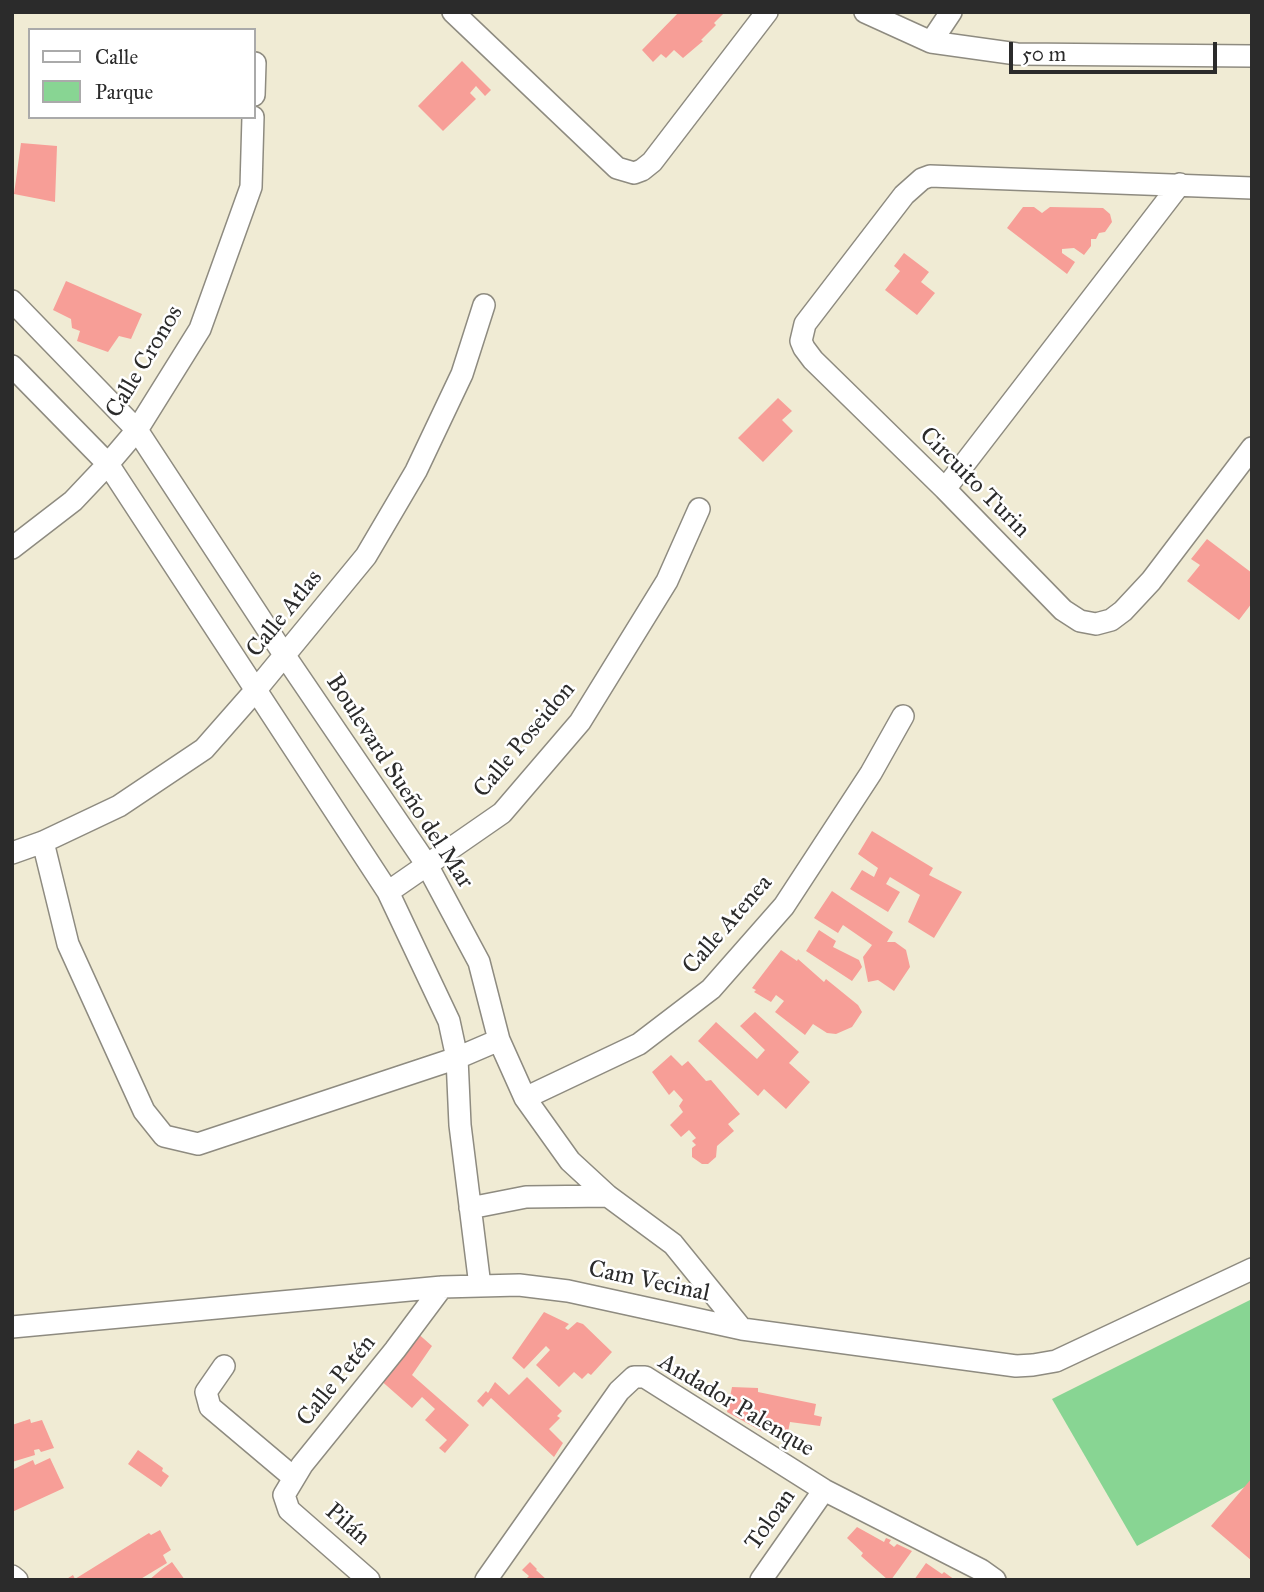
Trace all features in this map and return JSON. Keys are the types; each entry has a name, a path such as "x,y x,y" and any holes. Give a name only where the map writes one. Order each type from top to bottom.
{"street":[{"path":"453,12 617,168 634,173 652,162 766,12"},
{"path":"865,12 931,43 1017,54 1252,57"},
{"path":"931,43 951,12"},
{"name":"Calle Cronos","path":"12,548 73,501 108,464 137,430 200,329 251,187 253,119"},
{"name":"Circuito Turin","path":"1180,184 940,175 922,179 905,195 805,324 801,341 813,360 945,489 1063,610 1080,621 1096,624 1111,620 1123,611 1151,582 1252,448"},
{"path":"945,489 1180,184 1252,188"},
{"name":"Boulevard Sueño del Mar","path":"12,301 137,430 427,866 478,962 499,1040 526,1098 570,1161 608,1196 673,1244 742,1329"},
{"name":"Calle Atlas","path":"12,853 43,842 119,806 204,749 255,691 366,556 416,471 462,374 484,304"},
{"path":"12,366 108,464 388,892 449,1021 457,1058 460,1125 480,1286"},
{"name":"Calle Poseidon","path":"388,892 502,813 580,722 667,581 699,509"},
{"name":"Calle Atenea","path":"526,1098 639,1044 710,989 783,906 871,773 903,716"},
{"path":"43,842 68,944 144,1111 164,1136 198,1144 457,1058 499,1040"},
{"path":"470,1208 526,1197 608,1196"},
{"name":"Cam Vecinal","path":"12,1327 442,1287 519,1285 568,1291 742,1329 1016,1366 1056,1361 1252,1269"},
{"name":"Calle Petén","path":"293,1477 442,1287"},
{"path":"224,1366 206,1392 210,1407 293,1477"},
{"name":"Andador Palenque","path":"486,1580 619,1391 634,1377 645,1377 824,1490 981,1570 995,1580"},
{"name":"Pilán","path":"293,1477 284,1496 289,1510 369,1580"},
{"name":"Toloan","path":"761,1580 824,1490"},
{"path":"12,1576 17,1580"}],"green space":[{"path":"1252,1299 1252,1483 1137,1546 1052,1399"}],"building":[{"path":"679,12 725,12 701,40 703,41 683,58 674,50 666,58 661,54 653,62 642,50"},
{"path":"462,61 491,90 485,96 476,86 470,93 476,99 443,131 418,106"},
{"path":"21,143 57,146 55,202 14,194"},
{"path":"1023,207 1034,207 1042,213 1050,207 1103,208 1110,214 1112,222 1105,232 1099,233 1096,239 1091,239 1091,246 1084,255 1074,248 1062,249 1062,253 1075,262 1067,274 1007,228"},
{"path":"904,253 929,272 921,282 935,293 917,315 885,290 900,271 894,266"},
{"path":"66,281 142,314 131,339 119,336 108,352 77,341 80,331 72,328 71,319 53,310"},
{"path":"778,398 792,411 782,420 793,431 763,462 738,438"},
{"path":"1207,539 1252,573 1252,603 1239,620 1187,581 1200,565 1191,559"},
{"path":"872,831 933,868 929,875 962,892 934,938 908,922 920,895 890,877 886,884 900,892 888,912 850,889 862,870 874,877 878,868 858,854"},
{"path":"832,891 893,932 887,942 895,942 906,950 910,967 894,991 878,980 868,982 863,957 872,945 843,925 838,933 814,918"},
{"path":"819,930 836,941 833,947 859,960 862,967 852,981 806,951"},
{"path":"781,950 797,961 798,959 824,982 826,979 858,1005 862,1012 852,1027 836,1034 827,1033 813,1024 805,1035 775,1012 784,1001 776,995 771,1002 754,992 756,990 752,988"},
{"path":"755,1012 799,1052 789,1063 810,1082 786,1109 764,1089 758,1096 698,1041 716,1022 757,1059 765,1050 740,1026"},
{"path":"671,1055 682,1066 688,1061 706,1081 711,1080 740,1114 728,1124 734,1131 717,1146 716,1157 708,1164 702,1164 692,1157 692,1148 696,1145 692,1141 696,1138 689,1130 681,1137 670,1125 683,1112 679,1106 683,1100 674,1090 669,1095 652,1072"},
{"path":"544,1312 569,1324 565,1328 568,1330 577,1322 583,1324 612,1352 591,1375 588,1373 582,1379 574,1372 559,1387 536,1365 550,1350 546,1346 524,1369 512,1358"},
{"path":"415,1331 432,1346 412,1375 469,1425 445,1453 439,1448 447,1440 425,1420 435,1409 422,1397 412,1408 378,1378"},
{"path":"527,1377 562,1411 557,1416 560,1418 549,1429 563,1443 554,1457 491,1398 483,1407 477,1401 486,1391 488,1393 495,1382 509,1395"},
{"path":"732,1387 758,1388 758,1392 816,1404 814,1415 822,1417 820,1426 790,1422 788,1432 765,1428 763,1432 727,1412"},
{"path":"30,1419 31,1423 42,1420 54,1448 41,1452 39,1449 34,1450 35,1455 12,1462 12,1425"},
{"path":"138,1450 163,1468 162,1471 169,1476 161,1487 128,1464"},
{"path":"50,1458 64,1488 12,1512 12,1470 33,1460 35,1465"},
{"path":"1252,1478 1252,1561 1211,1526"},
{"path":"857,1527 884,1542 886,1538 891,1540 889,1543 894,1547 897,1544 912,1551 891,1580 861,1556 863,1553 847,1538"},
{"path":"160,1530 171,1550 163,1555 167,1563 139,1580 65,1580 73,1575 75,1579 149,1533 151,1535"},
{"path":"172,1562 185,1580 149,1580 162,1569"},
{"path":"530,1562 547,1580 525,1580 529,1576 522,1570"},
{"path":"926,1563 942,1574 944,1572 955,1580 914,1580"}]}
